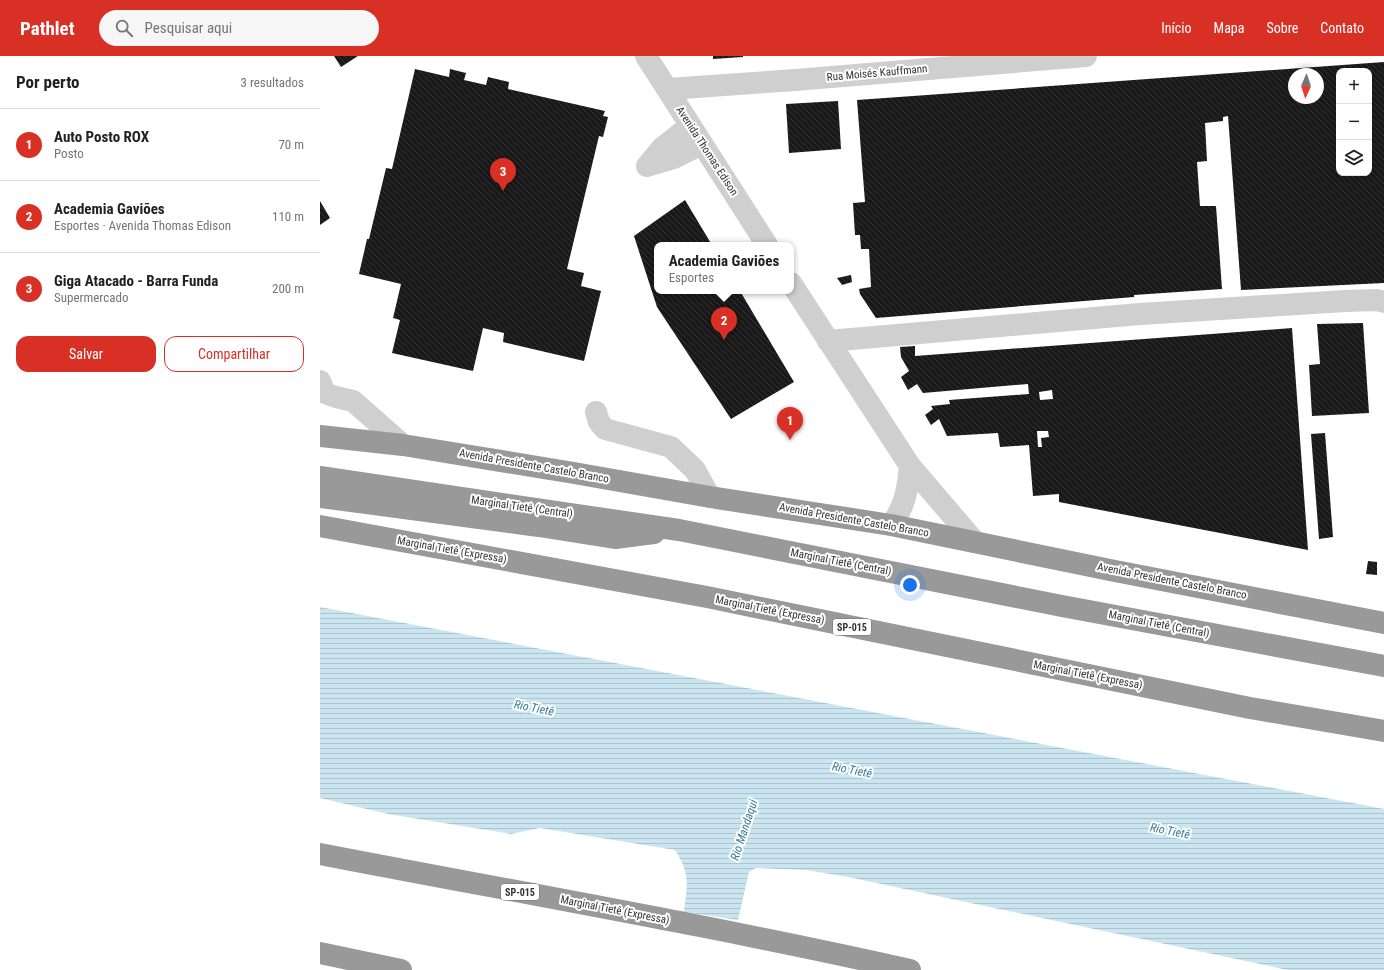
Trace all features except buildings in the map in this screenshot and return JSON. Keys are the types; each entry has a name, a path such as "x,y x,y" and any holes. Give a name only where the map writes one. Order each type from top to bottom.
{"highway":[{"name":"Avenida Presidente Castelo Branco","path":"320,436 403,445 710,497 891,525 1384,623"},
{"name":"Marginal Tietê (Central)","path":"320,477 679,530 1055,604 1384,666"},
{"path":"320,497 539,526 615,538 679,530"},
{"name":"Marginal Tietê (Expressa)","path":"320,526 707,597 1250,708 1384,732"},
{"name":"Marginal Tietê (Expressa)","path":"320,854 721,930 910,970"},
{"path":"320,953 401,970"},
{"path":"834,953 859,970"}],"street":[{"name":"Avenida Thomas Edison","path":"646,56 765,242"},
{"name":"Rua Moisés Kauffmann","path":"668,89 803,80 1086,56"},
{"path":"690,126 662,148 647,166 674,158 702,144"},
{"path":"794,288 910,466 975,542"},
{"path":"828,340 1140,314 1345,301 1378,300 1384,302"},
{"path":"320,381 325,393 353,401 403,445"},
{"path":"596,412 599,422 606,429 671,447 695,470 710,497"},
{"path":"891,525 904,502 908,487 910,466"}],"water":[{"path":"320,607 1384,809 1384,970 1288,970 848,877 806,870 756,868 749,872 738,920 684,912 687,887 686,873 684,866 675,850 540,828 511,834 388,814 320,798"}],"place":[{"name":"Giga Atacado - Barra Funda","path":"503,191"},
{"name":"Academia Gaviões","path":"724,340"},
{"name":"Auto Posto ROX","path":"790,440"}],"water label":[{"name":"Rio Tietê","path":"534,708"},
{"name":"Rio Tietê","path":"852,770"},
{"name":"Rio Mandaqui","path":"744,830"},
{"name":"Rio Tietê","path":"1170,831"}]}
